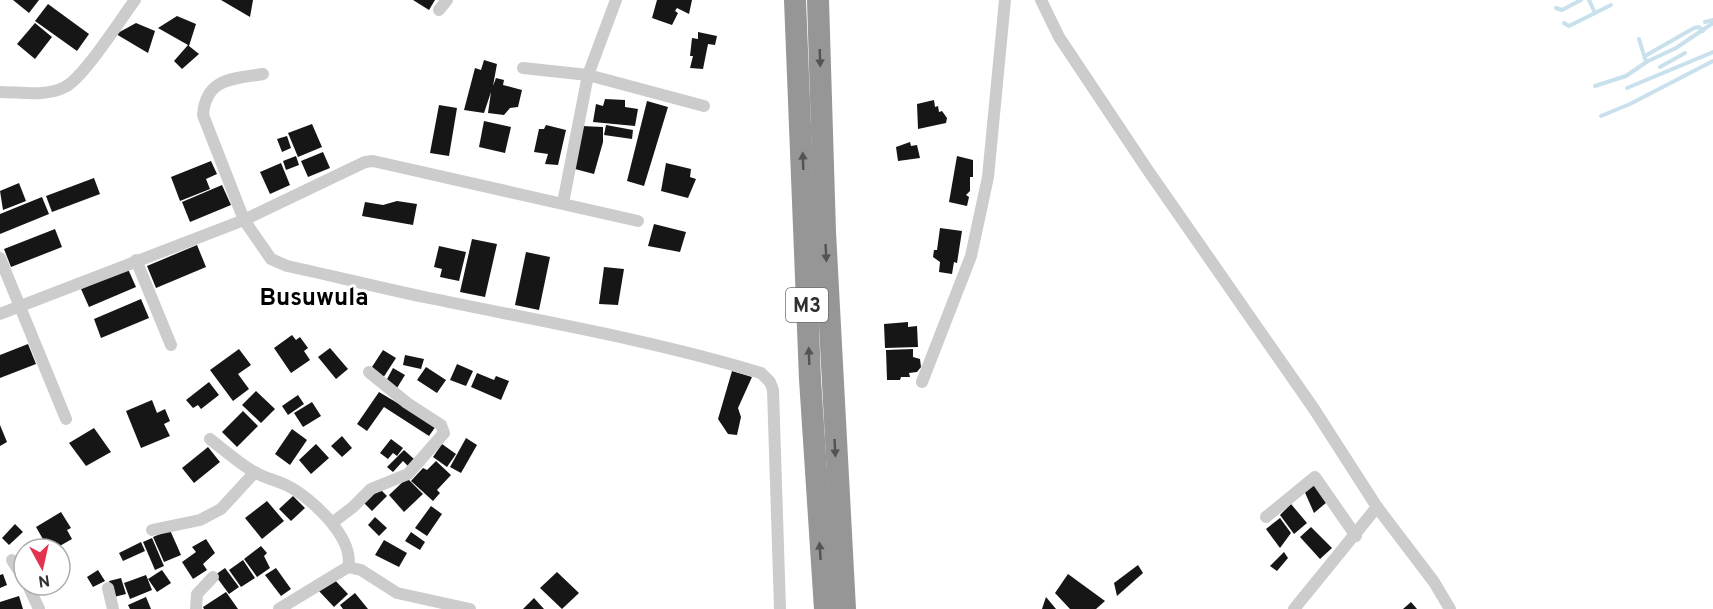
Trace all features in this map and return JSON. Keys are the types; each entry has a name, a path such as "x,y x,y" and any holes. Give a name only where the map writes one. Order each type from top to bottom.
{"highway":[{"name":"M3","path":"795,0 810,379 825,609"},
{"name":"M3","path":"818,0 825,232 845,609"}],"street":[{"path":"0,92 48,93 66,87 78,76 135,0"},
{"path":"563,203 588,75 616,0"},
{"path":"922,382 971,256 988,177 1005,0"},
{"path":"1041,0 1065,46 1237,301 1314,409 1377,507 1434,582 1450,609"},
{"path":"523,68 588,75 704,105"},
{"path":"263,74 228,79 214,87 204,100 202,115 244,220 271,259 287,266 427,298 591,329 761,373 771,382 780,609"},
{"path":"0,314 244,220 352,167 373,161 638,221"},
{"path":"0,258 18,307 45,362 66,418"},
{"path":"136,260 171,345"},
{"path":"332,523 371,489 408,474 444,433 441,425 406,403 369,372"},
{"path":"210,439 255,472 290,487 332,523 348,555 348,567"},
{"path":"152,530 200,520 221,509 255,472"},
{"path":"1266,517 1315,477 1356,536"},
{"path":"1298,607 1377,507"},
{"path":"279,609 348,567 361,570 397,592 470,609"},
{"path":"196,609 197,594 213,577"},
{"path":"108,588 113,609"}],"building":[{"path":"13,0 39,0 29,13"},
{"path":"221,0 253,0 250,17"},
{"path":"413,0 435,0 429,10"},
{"path":"657,0 692,0 689,14 677,8 675,11 678,13 672,25 652,18"},
{"path":"48,4 89,34 77,51 35,21"},
{"path":"177,16 196,24 189,46 199,54 182,69 174,61 188,45 158,28"},
{"path":"35,23 52,37 35,59 17,44"},
{"path":"136,23 155,31 148,53 116,34"},
{"path":"698,32 717,36 715,45 708,44 703,69 690,68 693,56 690,56 692,38 698,39"},
{"path":"484,60 497,64 493,86 496,78 504,80 503,85 522,90 518,107 510,108 504,115 488,113 491,92 484,113 464,110 475,68 481,70"},
{"path":"605,99 625,100 625,107 638,109 635,126 593,122 596,104 603,106"},
{"path":"934,100 935,107 938,106 939,112 942,111 947,118 946,123 918,129 917,104"},
{"path":"647,101 668,107 644,186 627,181"},
{"path":"439,105 457,108 449,156 430,153"},
{"path":"484,121 511,127 505,153 479,147"},
{"path":"312,124 322,147 298,157 288,133"},
{"path":"546,125 566,130 558,165 545,164 548,154 534,152 539,129 544,129"},
{"path":"606,125 633,130 632,139 604,135"},
{"path":"582,126 603,127 603,142 594,174 575,169"},
{"path":"287,136 291,148 282,152 277,139"},
{"path":"910,142 911,146 917,145 920,158 898,161 896,147"},
{"path":"323,152 330,168 308,177 301,161"},
{"path":"296,156 299,165 286,170 283,161"},
{"path":"957,156 973,160 973,177 970,177 970,191 966,195 969,197 967,206 949,202"},
{"path":"211,161 217,174 206,179 210,189 180,201 171,177"},
{"path":"281,163 290,185 270,194 260,172"},
{"path":"666,163 691,169 690,177 696,179 688,198 661,191"},
{"path":"94,178 100,194 52,212 46,196"},
{"path":"19,183 26,201 3,210 0,191"},
{"path":"222,185 231,205 190,222 182,202"},
{"path":"42,197 49,214 0,234 0,214"},
{"path":"397,201 417,204 413,225 362,216 365,202 383,205"},
{"path":"654,224 686,232 680,252 648,246"},
{"path":"940,228 962,231 957,263 954,262 952,274 939,272 940,262 933,257 934,250 937,250"},
{"path":"55,229 62,247 11,267 4,249"},
{"path":"472,239 497,244 485,297 460,292"},
{"path":"197,245 206,267 156,288 147,266"},
{"path":"439,246 466,252 459,281 440,277 442,269 434,267"},
{"path":"526,252 550,257 539,310 515,305"},
{"path":"604,267 624,269 618,305 599,304"},
{"path":"128,269 136,287 89,307 81,289"},
{"path":"141,299 149,318 101,338 94,319"},
{"path":"908,322 908,327 917,326 918,347 885,348 884,324"},
{"path":"292,335 296,340 300,337 308,348 304,351 310,360 291,373 274,348"},
{"path":"28,344 36,364 0,378 0,355"},
{"path":"330,348 348,369 336,379 318,357"},
{"path":"239,349 251,365 238,374 249,389 233,401 210,370"},
{"path":"913,349 913,357 920,359 921,367 917,372 909,373 910,377 901,377 900,380 887,380 886,350"},
{"path":"383,350 396,358 383,378 370,370"},
{"path":"405,355 424,359 421,369 403,365"},
{"path":"457,364 473,371 466,386 450,380"},
{"path":"426,367 446,380 437,393 417,380"},
{"path":"393,368 405,375 397,388 386,381"},
{"path":"732,371 752,377 738,408 741,417 737,435 728,434 718,419"},
{"path":"477,373 494,380 496,376 509,381 501,400 471,387"},
{"path":"209,382 219,395 201,409 198,405 193,408 186,400"},
{"path":"256,391 275,409 261,423 242,405"},
{"path":"379,392 436,426 429,436 384,407 367,431 357,424"},
{"path":"298,395 304,404 288,415 282,406"},
{"path":"152,400 157,413 165,409 170,421 164,424 170,436 141,448 126,411"},
{"path":"312,402 321,416 303,427 294,413"},
{"path":"243,411 258,426 237,447 222,432"},
{"path":"0,425 7,442 0,446"},
{"path":"94,428 111,452 86,466 69,443"},
{"path":"292,429 307,440 290,465 275,454"},
{"path":"342,436 352,448 342,457 331,446"},
{"path":"466,438 477,445 461,473 450,467"},
{"path":"391,439 403,448 397,456 393,453 388,459 380,453"},
{"path":"316,444 329,458 311,474 299,460"},
{"path":"442,444 456,454 447,467 433,457"},
{"path":"208,447 220,462 194,483 182,468"},
{"path":"404,450 414,459 408,466 403,461 393,472 387,467"},
{"path":"436,461 451,475 437,490 440,493 433,501 411,481 423,468 427,470"},
{"path":"407,478 423,494 404,512 389,495"},
{"path":"1315,480 1327,502 1314,513 1303,488"},
{"path":"378,487 387,496 372,511 363,502"},
{"path":"293,496 305,508 291,521 279,509"},
{"path":"267,501 284,521 262,539 245,518"},
{"path":"1291,504 1307,523 1294,534 1280,515"},
{"path":"431,506 442,514 427,536 415,528"},
{"path":"61,512 71,528 67,530 71,537 42,537 36,527"},
{"path":"375,517 387,528 379,536 368,525"},
{"path":"1280,518 1291,533 1280,548 1266,529"},
{"path":"15,524 23,532 18,537 12,537 12,542 9,545 2,538"},
{"path":"1311,527 1332,548 1320,559 1300,537"},
{"path":"170,530 181,555 164,562 153,537"},
{"path":"411,532 425,542 420,550 405,541"},
{"path":"152,538 164,566 155,570 143,542"},
{"path":"206,539 215,553 203,564 207,570 193,579 182,562 196,552 192,547"},
{"path":"384,540 407,553 399,567 375,555"},
{"path":"141,542 145,551 123,561 119,553"},
{"path":"261,546 267,553 264,556 270,568 257,577 244,559"},
{"path":"1284,552 1288,558 1277,571 1270,566"},
{"path":"243,560 255,578 241,587 229,570"},
{"path":"1138,565 1143,573 1117,596 1114,583"},
{"path":"225,568 239,587 229,594 215,575"},
{"path":"276,568 291,589 281,596 265,575"},
{"path":"98,570 105,581 93,587 87,577"},
{"path":"162,570 171,583 157,592 148,579"},
{"path":"557,572 579,593 562,609 540,588"},
{"path":"3,574 7,585 0,588 0,575"},
{"path":"1068,574 1105,601 1096,609 1070,609 1055,593"},
{"path":"146,575 152,590 130,599 124,583"},
{"path":"332,577 348,594 334,607 318,590"},
{"path":"121,578 126,594 114,597 109,581"},
{"path":"226,592 238,609 204,609 203,607"},
{"path":"355,593 368,609 343,609 340,605"},
{"path":"19,597 23,609 0,609 0,602"},
{"path":"146,597 151,609 130,609 128,605"},
{"path":"1046,597 1056,609 1042,609"},
{"path":"534,598 544,609 523,609"},
{"path":"1411,602 1417,609 1403,609"}],"waterway":[{"path":"1556,8 1562,10 1581,0"},
{"path":"1589,0 1595,13"},
{"path":"1564,23 1569,26 1611,5"},
{"path":"1705,22 1713,20"},
{"path":"1639,39 1646,62 1676,48 1713,23"},
{"path":"1645,56 1694,28 1699,27 1703,31"},
{"path":"1627,88 1713,52"},
{"path":"1660,67 1685,53"},
{"path":"1595,86 1626,76 1648,61"},
{"path":"1601,116 1630,104 1713,61"}],"district":[{"name":"Busuwula","path":"314,297"}]}
